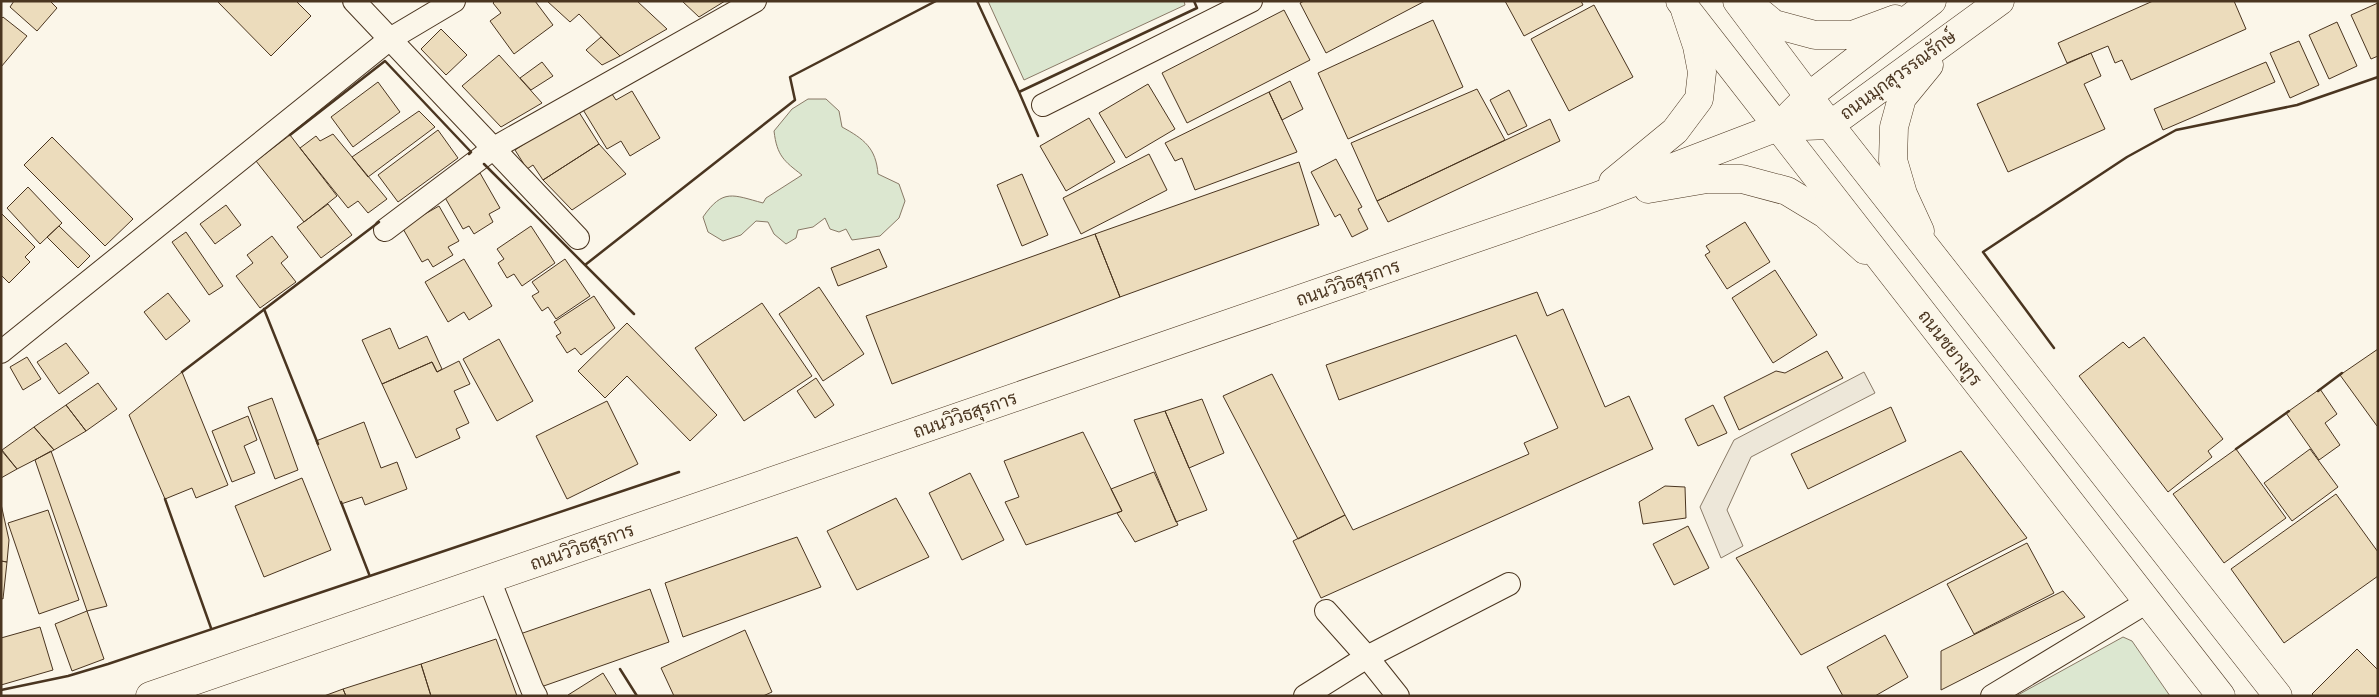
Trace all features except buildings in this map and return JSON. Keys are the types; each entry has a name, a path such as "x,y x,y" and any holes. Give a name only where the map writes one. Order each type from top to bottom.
{"main road":[{"path":"1737,1 1830,125 2278,696"},
{"path":"1746,1 1774,24 1815,35 1852,36 1928,4"},
{"name":"ถนนมุกสุวรรณรักษ์","path":"1778,127 1830,125 2000,1"},
{"path":"1595,197 1675,132 1699,99 1702,72 1699,55 1682,4"},
{"name":"ถนนชยางกูร","path":"1682,4 2221,696"},
{"name":"ถนนมุกสุวรรณรักษ์","path":"1778,127 1809,96 1928,4"},
{"path":"1928,248 1903,194 1893,160 1894,127 1902,98 1952,36"},
{"name":"ถนนวิวิธสุรการ","path":"150,696 1595,197 1778,127"},
{"path":"1595,197 1707,179 1742,179 1788,191 1824,214 1896,279"}],"street":[{"path":"354,1 578,238"},
{"path":"1,352 390,40 454,1"},
{"path":"385,230 494,148 755,1"},
{"path":"1043,105 1251,1"},
{"path":"489,579 536,696"},
{"path":"1306,696 1367,657 1509,584"},
{"path":"1992,696 2147,602"},
{"path":"1326,611 1367,657 1398,696"}],"green space":[{"path":"988,1 1184,1 1185,5 1024,80"},
{"path":"808,99 826,99 839,111 842,127 863,140 872,151 878,174 899,184 905,201 899,218 880,236 852,240 846,229 839,232 830,229 825,218 813,227 798,230 796,238 786,244 774,234 768,222 756,221 741,235 723,241 708,232 703,217 717,201 729,196 736,196 763,203 766,198 802,175 782,157 777,146 774,131 792,109"},
{"path":"2123,637 2132,641 2170,696 2016,696"}],"shaded area":[{"path":"1864,372 1875,393 1751,457 1727,510 1743,546 1721,558 1700,507 1734,440"}],"wall":[{"path":"585,265 795,100 790,77 936,1"},
{"path":"977,1 1019,92"},
{"path":"1038,136 1019,92 1197,8 1194,1"},
{"path":"290,135 385,61 471,152 469,154"},
{"path":"2054,348 1983,252 2127,157 2176,130 2297,105 2378,77"},
{"path":"484,164 634,314"},
{"path":"182,372 379,222"},
{"path":"264,309 318,444"},
{"path":"2318,391 2342,373"},
{"path":"2236,449 2289,411"},
{"path":"1,690 68,676 108,664 679,472"},
{"path":"165,499 211,628"},
{"path":"341,502 369,574"},
{"path":"620,669 637,696"}]}
